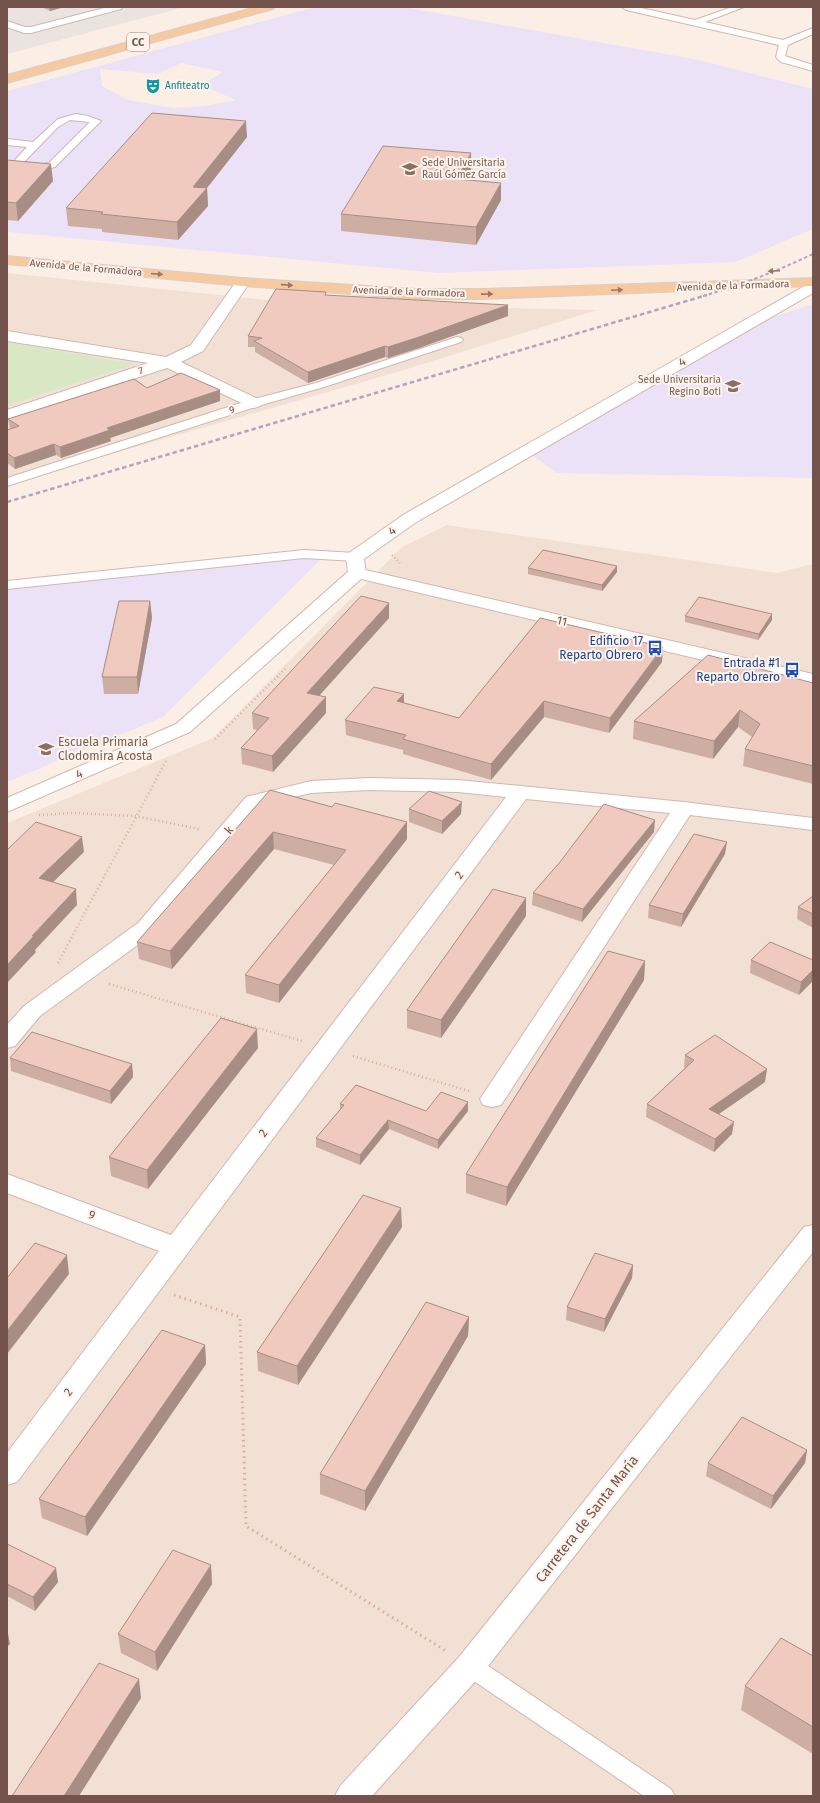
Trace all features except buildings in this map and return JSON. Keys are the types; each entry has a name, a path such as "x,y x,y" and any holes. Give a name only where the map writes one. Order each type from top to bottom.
{"main road":[{"name":"CC","path":"7,71 240,7"},
{"name":"CC","path":"7,79 269,7"},
{"name":"Avenida de la Formadora","path":"7,246 252,269 322,273"},
{"name":"Avenida de la Formadora","path":"7,260 243,282 416,294 730,287 813,282"},
{"name":"Avenida de la Formadora","path":"510,279 813,269"}],"street":[{"name":"7","path":"7,415 168,362 197,348 243,282"},
{"name":"4","path":"7,806 183,728 356,565 409,519 813,287"},
{"path":"7,336 168,362 254,403"},
{"name":"11","path":"356,565 813,680"},
{"name":"k","path":"7,1040 32,1011 146,928 253,801 311,787 369,784 450,786 684,808 813,824"},
{"name":"2","path":"7,1474 176,1247 520,793"},
{"path":"492,1099 684,808"},
{"name":"9","path":"7,1183 176,1247"},
{"name":"Carretera de Santa María","path":"351,1796 470,1666 813,1234"}],"lane":[{"path":"7,24 24,30 31,30 118,7"},
{"path":"626,7 698,22 784,43 813,31"},
{"path":"698,22 714,15 740,7"},
{"path":"699,13 730,19"},
{"path":"783,33 799,37"},
{"path":"784,43 780,57 784,60 813,68"},
{"path":"82,116 96,121 52,165 32,169 17,164 35,145 61,119 82,116"},
{"path":"7,142 35,145"},
{"name":"9","path":"8,483 254,403 320,385 457,340"},
{"path":"7,585 304,554 356,565"},
{"path":"470,1666 663,1796"}],"path":[{"path":"215,739 292,662"},
{"path":"54,970 183,728"},
{"path":"36,815 73,813 135,816 225,835"},
{"path":"81,976 328,1048 492,1099"},
{"path":"147,1286 240,1317 246,1526 470,1666"}],"shaded area":[{"path":"7,7 185,7 7,54"},
{"name":"Sede Universitaria Raúl Gómez García","path":"315,7 403,7 699,60 813,89 813,229 736,262 438,273 7,232 7,91","holes":["181,63 223,72 201,85 236,100 204,106 173,108 128,100 102,86 100,69 158,74"]},
{"path":"7,273 298,303 597,310 401,371 7,484"},
{"name":"Sede Universitaria Regino Boti","path":"813,304 813,478 557,473 532,455 776,316"},
{"path":"447,525 777,573 813,564 813,1796 7,1796 7,823 213,738 402,547"},
{"path":"331,549 163,717 7,782 7,585"}],"green space":[{"path":"7,342 135,364 7,405"}],"railway":[{"path":"703,296 759,277 813,254"},
{"path":"7,502 707,295"}],"place":[{"name":"Anfiteatro","path":"153,86"},
{"name":"Sede Universitaria Raúl Gómez García","path":"410,169"},
{"name":"Sede Universitaria Regino Boti","path":"733,386"},
{"name":"Edificio 17 Reparto Obrero","path":"655,648"},
{"name":"Entrada #1 Reparto Obrero","path":"792,670"},
{"name":"Escuela Primaria Clodomira Acosta","path":"46,749"}]}
